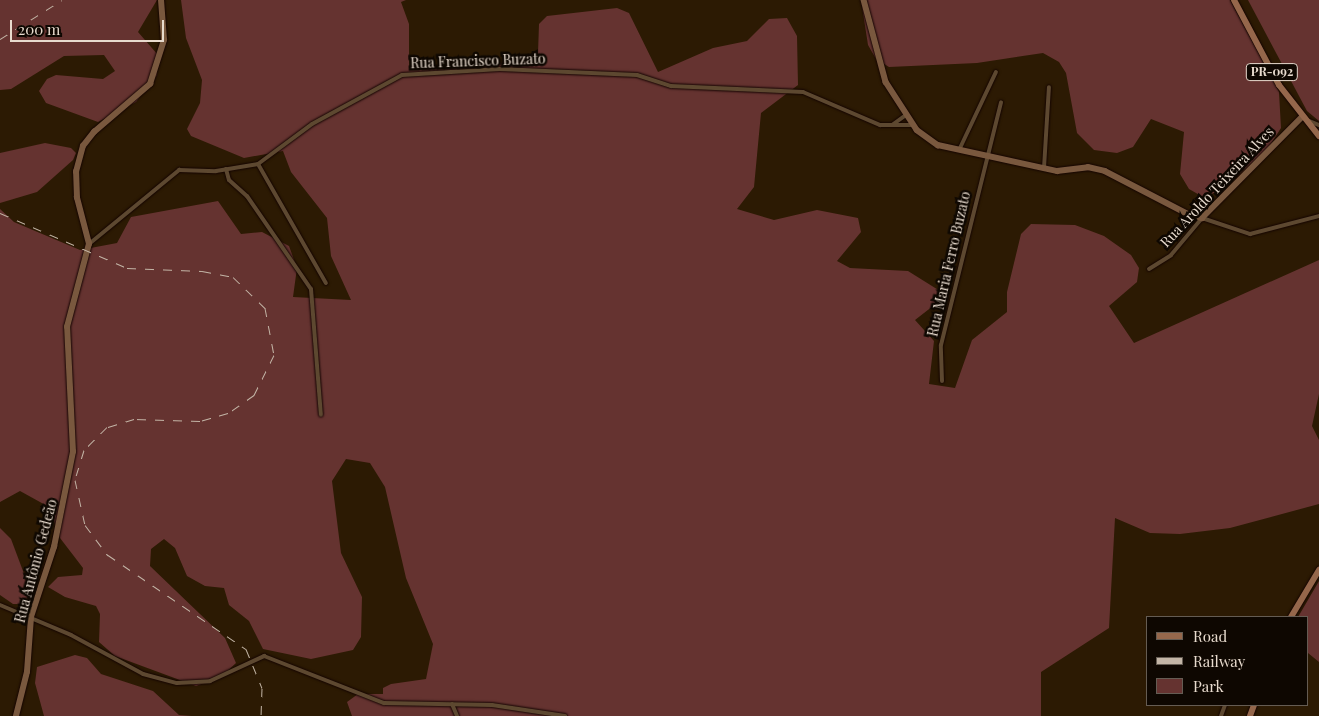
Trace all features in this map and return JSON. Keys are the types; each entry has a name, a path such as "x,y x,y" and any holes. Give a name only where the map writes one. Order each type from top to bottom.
{"main road":[{"name":"PR-092","path":"1234,0 1300,118 1319,136"},
{"path":"1292,616 1319,570"}],"street":[{"path":"89,244 77,198 76,172 83,146 150,84 164,40 161,0"},
{"path":"865,0 886,82 914,125 938,145 988,154 1044,168 1105,171 1150,197 1202,218 1250,234 1319,216"},
{"name":"Rua Francisco Buzato","path":"89,244 179,170 226,169 258,164 312,124 402,75 567,70 637,75 671,86 803,92 853,115 892,125 914,125"},
{"path":"960,148 996,72"},
{"path":"1044,168 1049,87"},
{"name":"Rua Maria Ferro Buzato","path":"942,381 942,345 1001,102"},
{"path":"892,125 906,115"},
{"path":"1300,118 1319,125"},
{"name":"Rua Aroldo Teixeira Alves","path":"1150,269 1172,255 1202,218 1300,118"},
{"path":"1319,136 1319,142"},
{"path":"258,164 326,283"},
{"path":"226,169 229,180 246,196 311,289 321,416"},
{"name":"Rua Antônio Gedeão","path":"16,716 27,672 31,617 54,547 73,452 66,327 89,244"},
{"path":"0,605 31,617 143,674 178,683 210,681 264,656 363,698 529,709 565,716"},
{"path":"452,704 457,716"}],"green space":[{"path":"0,0 157,0 138,32 158,55 157,75 136,102 98,122 46,103 39,91 47,79 56,75 103,79 115,71 104,55 64,56 11,89 0,90"},
{"path":"181,0 406,0 401,2 409,24 409,68 528,61 538,53 539,24 547,16 617,8 629,13 658,72 713,48 747,41 769,19 787,18 797,36 798,85 761,113 754,187 737,209 774,220 817,210 858,218 861,232 837,261 850,268 908,271 940,291 942,299 915,320 934,341 929,384 955,388 972,340 1007,312 1007,292 1021,234 1031,224 1075,225 1104,236 1131,255 1139,268 1137,282 1109,306 1134,343 1319,260 1319,394 1312,426 1319,440 1319,504 1230,528 1180,534 1150,533 1115,518 1109,628 1041,672 1041,716 352,716 347,702 358,694 383,694 383,688 391,684 426,679 433,644 406,578 385,487 370,463 346,459 332,481 341,553 362,597 361,637 353,650 311,659 263,649 249,621 229,605 224,588 205,586 187,576 175,548 164,539 151,549 150,566 225,638 236,663 221,677 196,686 115,656 99,642 100,614 96,606 65,597 48,587 58,577 82,575 83,568 60,538 49,507 20,491 0,502 0,209 14,222 80,250 117,243 131,217 218,201 241,234 262,232 289,246 297,268 293,297 351,300 331,256 327,218 291,172 283,151 244,158 191,136 187,129 200,103 202,80 186,38"},
{"path":"861,0 1230,0 1279,92 1281,128 1268,148 1222,190 1203,197 1189,189 1180,174 1184,132 1151,119 1133,147 1117,153 1094,150 1077,133 1066,73 1059,62 1043,53 977,63 889,67 876,59 868,45"},
{"path":"1248,0 1319,0 1319,121 1307,111"},
{"path":"45,143 71,148 76,153 73,160 37,192 0,203 0,153"},
{"path":"0,528 11,539 29,587 26,604 13,604 0,595"},
{"path":"1319,581 1319,662 1309,654 1309,616 1299,616"},
{"path":"75,655 87,658 101,674 153,691 179,715 192,716 44,716 35,683 37,667"}],"railway":[{"path":"0,39 62,0"},
{"path":"0,213 127,268 202,271 233,277 265,308 274,355 254,395 228,413 200,421 134,419 107,427 84,450 75,480 85,525 108,555 246,649 262,688 261,716"}]}
